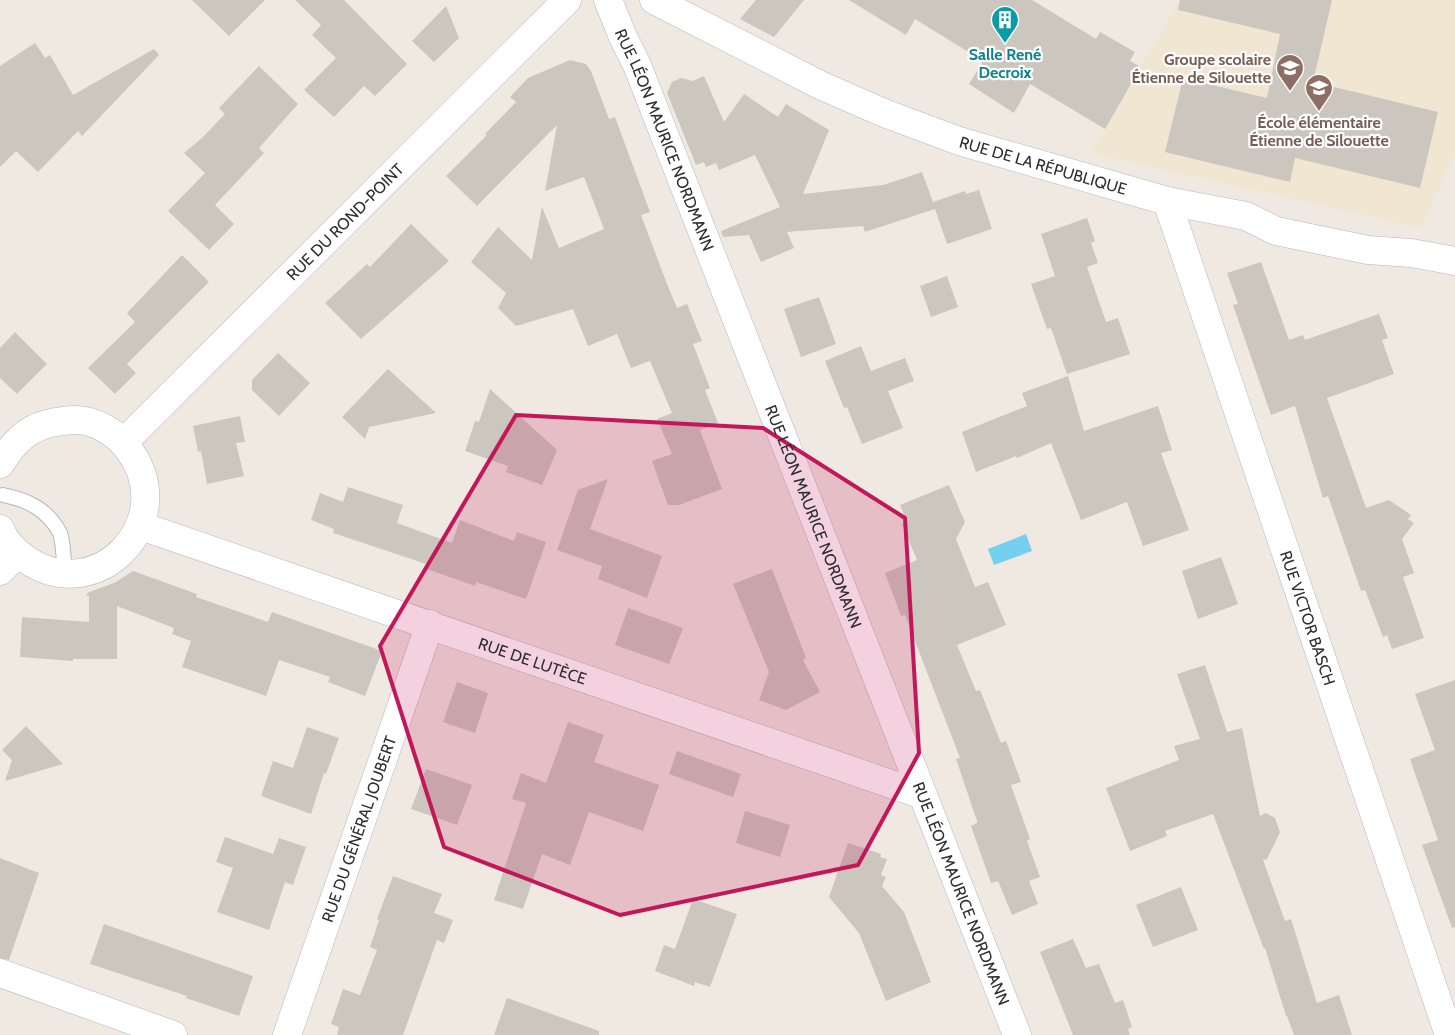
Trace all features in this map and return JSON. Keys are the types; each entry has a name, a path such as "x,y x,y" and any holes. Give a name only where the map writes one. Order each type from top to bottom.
{"street":[{"name":"RUE DU ROND-POINT","path":"124,442 567,0"},
{"name":"RUE LÉON MAURICE NORDMANN","path":"608,0 623,38 637,65 1017,1035"},
{"name":"RUE DE LA RÉPUBLIQUE","path":"654,0 820,85 884,113 959,141 1167,201 1246,216 1276,231 1368,250 1412,253 1455,261"},
{"name":"RUE VICTOR BASCH","path":"1167,201 1449,1035"},
{"path":"0,529 9,562 62,574 86,572 109,563 128,546 141,526 146,504 144,481 137,460 124,442 103,428 79,420 54,421 31,430 4,448"},
{"name":"RUE DE LUTÈCE","path":"141,526 923,795"},
{"name":"RUE DU GÉNÉRAL JOUBERT","path":"287,1035 430,624"},
{"path":"0,973 173,1035"}],"lane":[{"path":"3,495 20,499 41,509 60,534 64,561"}],"highlighted area":[{"path":"516,415 763,428 905,518 919,753 858,865 620,915 444,847 380,646"}],"shaded area":[{"name":"Groupe scolaire Étienne de Silouette","path":"1180,0 1455,0 1455,154 1420,228 1091,153"}],"water":[{"path":"1026,534 1032,551 994,565 988,549"}],"building":[{"path":"192,0 265,0 229,36"},
{"path":"295,0 344,0 407,64 375,96 364,86 334,117 304,90 336,58 312,35 321,25"},
{"path":"756,0 804,0 774,37 740,19"},
{"path":"849,0 1032,0 1096,39 1100,32 1135,52 1130,61 1141,67 1105,129 1030,84 1014,113 969,84 983,61 915,19 906,35"},
{"path":"1180,0 1332,0 1313,82 1438,112 1420,188 1295,158 1290,182 1165,152 1183,78 1267,98 1280,34 1178,10"},
{"path":"446,6 459,38 434,62 412,41"},
{"path":"35,43 45,58 50,55 73,95 154,49 159,55 82,136 78,131 38,172 16,151 0,167 0,66"},
{"path":"570,60 586,64 591,71 609,119 615,117 650,212 641,215 667,284 677,308 687,304 702,341 693,344 710,388 705,390 718,423 700,430 722,489 679,505 668,505 652,461 672,454 657,419 672,413 650,361 631,368 617,334 588,346 573,309 516,326 498,308 506,293 471,262 498,227 532,260 542,207 559,248 604,229 584,177 545,191 557,125 477,206 446,176 487,135 485,134 516,102 510,97 528,78"},
{"path":"259,66 298,104 259,148 264,153 215,205 234,224 209,250 168,211 205,173 184,153 202,138 225,114 219,108"},
{"path":"704,76 724,122 744,94 778,117 786,104 829,130 803,194 883,185 922,172 933,202 965,191 966,194 979,190 992,229 947,244 935,209 865,232 863,226 787,232 794,248 761,262 749,235 723,237 721,231 780,207 755,155 719,170 716,163 706,167 704,162 696,165 667,93 672,82 681,78 693,81"},
{"path":"1087,218 1095,241 1091,243 1098,263 1087,267 1106,322 1118,318 1130,354 1067,374 1051,328 1047,329 1031,284 1055,276 1041,234"},
{"path":"411,224 449,261 361,339 325,303 367,264 370,267"},
{"path":"182,255 209,282 127,364 136,373 115,394 88,368 135,322 127,313"},
{"path":"1261,262 1289,340 1303,335 1305,340 1379,314 1388,338 1382,340 1394,374 1327,398 1366,508 1389,500 1411,515 1408,519 1414,523 1402,539 1414,573 1403,577 1424,638 1392,649 1387,635 1383,637 1365,590 1361,591 1328,496 1323,498 1295,406 1271,415 1233,305 1238,304 1227,273"},
{"path":"947,276 958,307 931,317 920,286"},
{"path":"819,297 836,344 801,357 784,309"},
{"path":"15,332 47,364 17,394 0,378 0,348"},
{"path":"861,346 871,371 905,358 914,381 888,391 903,428 862,444 847,407 844,408 825,361"},
{"path":"278,353 310,383 279,416 252,390 252,380"},
{"path":"388,369 436,413 369,427 365,439 342,417"},
{"path":"1068,376 1084,431 1158,406 1172,450 1161,453 1189,530 1143,546 1127,502 1081,520 1051,443 1017,458 1016,456 976,472 962,432 1027,406 1022,393"},
{"path":"490,389 557,450 542,485 506,472 508,466 465,451 475,421 479,422"},
{"path":"240,416 245,442 236,443 244,476 207,484 201,451 198,452 193,426"},
{"path":"608,479 590,529 662,556 647,598 598,579 602,566 557,550 578,490"},
{"path":"949,485 965,522 956,539 975,587 988,582 1006,625 957,645 976,691 980,690 1001,743 1006,741 1021,782 1011,785 1030,839 1027,841 1040,877 1029,881 1038,904 1012,915 998,881 991,883 971,826 977,823 977,821 956,759 960,758 905,615 901,616 885,573 917,560 902,524 907,522 900,505"},
{"path":"348,487 403,505 397,523 452,543 460,520 514,541 517,532 546,542 526,599 476,582 475,586 424,568 426,564 333,533 334,529 311,520 320,493 343,502"},
{"path":"1221,557 1238,604 1198,619 1182,571"},
{"path":"772,569 806,658 803,660 820,692 786,710 759,700 769,672 733,584"},
{"path":"133,571 197,594 196,597 268,622 272,612 382,651 365,696 328,682 330,677 279,660 266,696 182,667 191,641 172,634 174,628 117,606 117,659 73,659 73,661 20,657 22,617 89,622 89,596 86,595 89,592 114,583"},
{"path":"628,608 683,628 669,664 615,645"},
{"path":"1205,665 1227,732 1242,728 1260,816 1266,813 1275,818 1280,832 1267,859 1263,860 1285,921 1291,919 1317,1003 1339,995 1352,1035 1294,1035 1286,1016 1265,948 1213,814 1165,831 1167,836 1130,851 1106,788 1179,760 1174,746 1200,739 1177,674"},
{"path":"1455,680 1455,927 1452,928 1422,845 1438,840 1410,759 1435,750 1415,694"},
{"path":"457,682 488,693 475,733 443,722"},
{"path":"568,722 604,735 594,762 659,785 643,831 589,812 570,865 542,854 523,909 494,900 526,803 512,799 521,773 546,783"},
{"path":"26,726 63,764 5,781 12,760 2,750"},
{"path":"307,727 339,738 326,774 324,773 311,814 261,796 273,761 293,768"},
{"path":"677,751 741,774 733,797 669,774"},
{"path":"426,769 472,785 457,825 411,809"},
{"path":"745,811 790,825 780,857 736,843"},
{"path":"225,837 273,854 279,838 306,847 293,885 285,882 269,930 217,912 233,868 216,862"},
{"path":"848,843 881,854 880,857 887,859 881,875 886,877 882,886 904,912 931,982 886,1001 859,933 829,897"},
{"path":"0,858 39,873 9,960 0,958"},
{"path":"393,876 442,894 434,913 453,920 444,943 437,940 403,1035 337,1035 339,1027 331,1024 343,989 360,995 377,950 370,947 379,920 377,919"},
{"path":"1181,887 1198,930 1153,947 1136,905"},
{"path":"693,899 737,914 710,987 695,982 694,986 655,971 664,945 675,949"},
{"path":"104,924 253,976 239,1016 186,998 187,996 90,964"},
{"path":"1073,939 1086,968 1099,964 1115,1003 1123,1000 1132,1027 1128,1029 1130,1035 1073,1035 1040,952"},
{"path":"507,998 599,1031 599,1035 494,1035"}],"place":[{"name":"Salle René Decroix","path":"1005,44"},
{"name":"Groupe scolaire Étienne de Silouette","path":"1290,92"},
{"name":"École élémentaire Étienne de Silouette","path":"1319,112"}]}
